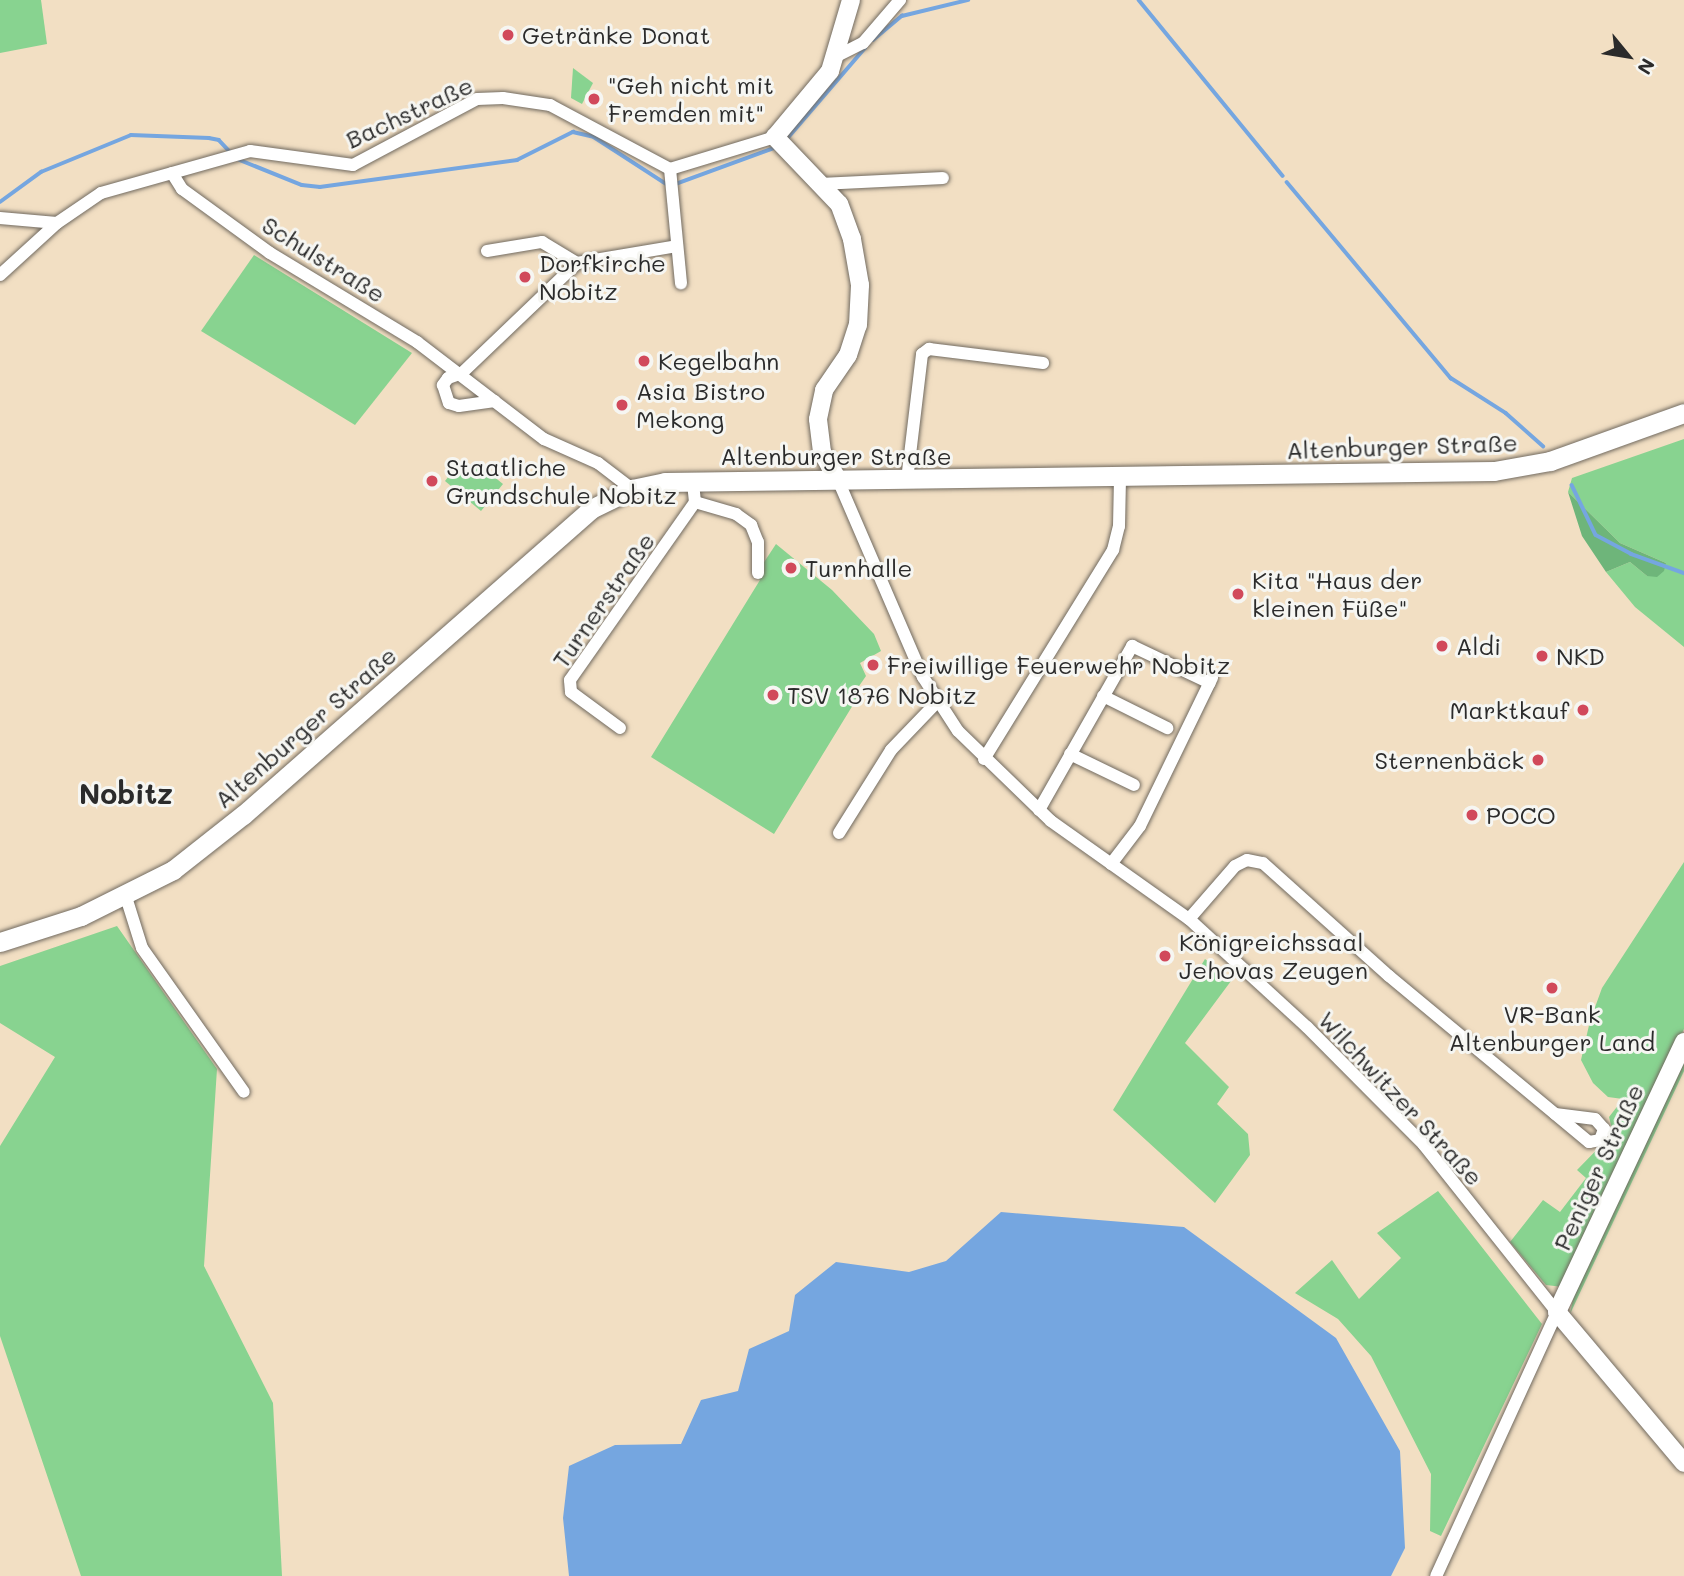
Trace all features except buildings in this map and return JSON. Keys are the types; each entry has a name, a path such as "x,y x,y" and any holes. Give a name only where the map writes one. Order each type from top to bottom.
{"main road":[{"name":"Altenburger Straße","path":"0,942 126,897 173,870 243,815 591,509 632,489 693,482 1494,471 1550,461 1684,413"}],"street":[{"path":"681,283 671,179 779,142 813,96 836,56 851,0"},
{"path":"836,56 863,43 900,0"},
{"name":"Bachstraße","path":"0,275 57,223 101,193 232,155 274,151 353,165 461,105 492,97 550,105 671,179"},
{"path":"779,142 821,184 843,216 860,285 858,325 848,355 824,390 818,419 822,452 838,480"},
{"name":"Schulstraße","path":"172,173 183,189 270,253 462,373 544,439 598,463 632,489"},
{"path":"821,184 943,178"},
{"path":"0,218 57,223"},
{"path":"487,251 542,242 577,263"},
{"path":"495,401 459,406 449,403 443,385 448,378 462,373 577,263 677,246"},
{"path":"907,480 922,354 929,349 1044,363"},
{"path":"984,759 1113,550 1119,526 1120,477"},
{"name":"Wilchwitzer Straße","path":"838,480 936,703 984,759 1039,810 1189,919 1307,1027 1424,1145 1508,1248"},
{"path":"693,482 695,502 736,514 751,525 758,542 758,573"},
{"name":"Turnerstraße","path":"620,728 569,687 695,502"},
{"path":"1039,810 1132,646 1212,680 1140,826 1111,864"},
{"path":"1103,696 1167,728"},
{"path":"839,833 891,750 936,703"},
{"path":"1070,754 1134,785"},
{"path":"1189,919 1235,866 1247,860 1263,863 1389,976 1555,1114"},
{"path":"126,897 142,948 244,1092"},
{"name":"Peniger Straße","path":"1436,1576 1684,1042"},
{"name":"Peniger Straße","path":"1508,1248 1557,1312"},
{"path":"1557,1312 1684,1463"}],"green space":[{"path":"0,0 41,0 47,44 0,53"},
{"path":"573,68 593,83 582,104 571,98"},
{"path":"254,255 412,353 355,425 201,331"},
{"path":"1684,439 1684,647 1635,607 1606,572 1630,562 1647,576 1666,563 1620,543 1568,492 1572,478"},
{"path":"482,467 503,484 481,511 445,481 455,468"},
{"path":"1568,492 1620,543 1666,563 1664,571 1657,577 1647,576 1630,562 1606,572 1582,536"},
{"name":"TSV 1876 Nobitz","path":"776,544 832,590 874,634 881,651 860,663 866,676 857,689 856,700 774,834 651,757 760,580 755,576"},
{"path":"1684,862 1684,1029 1563,1287 1546,1285 1510,1242 1543,1200 1560,1212 1586,1178 1577,1170 1613,1133 1609,1117 1623,1099 1608,1097 1593,1083 1581,1060 1590,1021 1602,988"},
{"path":"117,926 217,1069 204,1266 273,1403 282,1576 81,1576 0,1336 0,1146 55,1057 0,1023 0,966"},
{"path":"1205,959 1231,981 1185,1043 1229,1087 1217,1104 1248,1134 1250,1155 1215,1203 1113,1110"},
{"path":"1684,1057 1684,1071 1570,1314 1574,1294"},
{"path":"1438,1191 1542,1324 1441,1536 1430,1531 1431,1474 1371,1356 1338,1319 1295,1293 1332,1260 1359,1299 1401,1258 1377,1233"}],"water":[{"path":"1001,1212 1184,1227 1336,1338 1400,1451 1405,1548 1391,1576 569,1576 563,1518 569,1466 615,1445 681,1444 701,1400 738,1391 749,1349 789,1331 795,1295 836,1262 909,1272 946,1261"}],"waterway":[{"path":"873,40 902,16 968,0"},
{"path":"1139,0 1283,176"},
{"path":"786,140 865,48"},
{"path":"235,158 302,185 320,187 517,160 573,132 594,137 668,185"},
{"path":"0,202 41,172 131,135 209,138 219,140 230,152"},
{"path":"676,184 777,147"},
{"path":"1287,182 1451,378 1506,413 1543,446"},
{"path":"1572,485 1596,535 1631,554 1684,573"}],"place":[{"name":"Getränke Donat","path":"508,35"},
{"name":"\"Geh nicht mit Fremden mit\"","path":"594,99"},
{"name":"Dorfkirche Nobitz","path":"525,277"},
{"name":"Kegelbahn","path":"644,361"},
{"name":"Asia Bistro Mekong","path":"622,405"},
{"name":"Staatliche Grundschule Nobitz","path":"432,481"},
{"name":"Turnhalle","path":"791,568"},
{"name":"Kita \"Haus der kleinen Füße\"","path":"1238,594"},
{"name":"Aldi","path":"1442,646"},
{"name":"NKD","path":"1542,656"},
{"name":"Freiwillige Feuerwehr Nobitz","path":"873,665"},
{"name":"TSV 1876 Nobitz","path":"773,695"},
{"name":"Marktkauf","path":"1583,710"},
{"name":"Sternenbäck","path":"1538,760"},
{"name":"POCO","path":"1472,815"},
{"name":"Königreichssaal Jehovas Zeugen","path":"1165,956"},
{"name":"VR-Bank Altenburger Land","path":"1552,988"}],"district":[{"name":"Nobitz","path":"126,793"}]}
